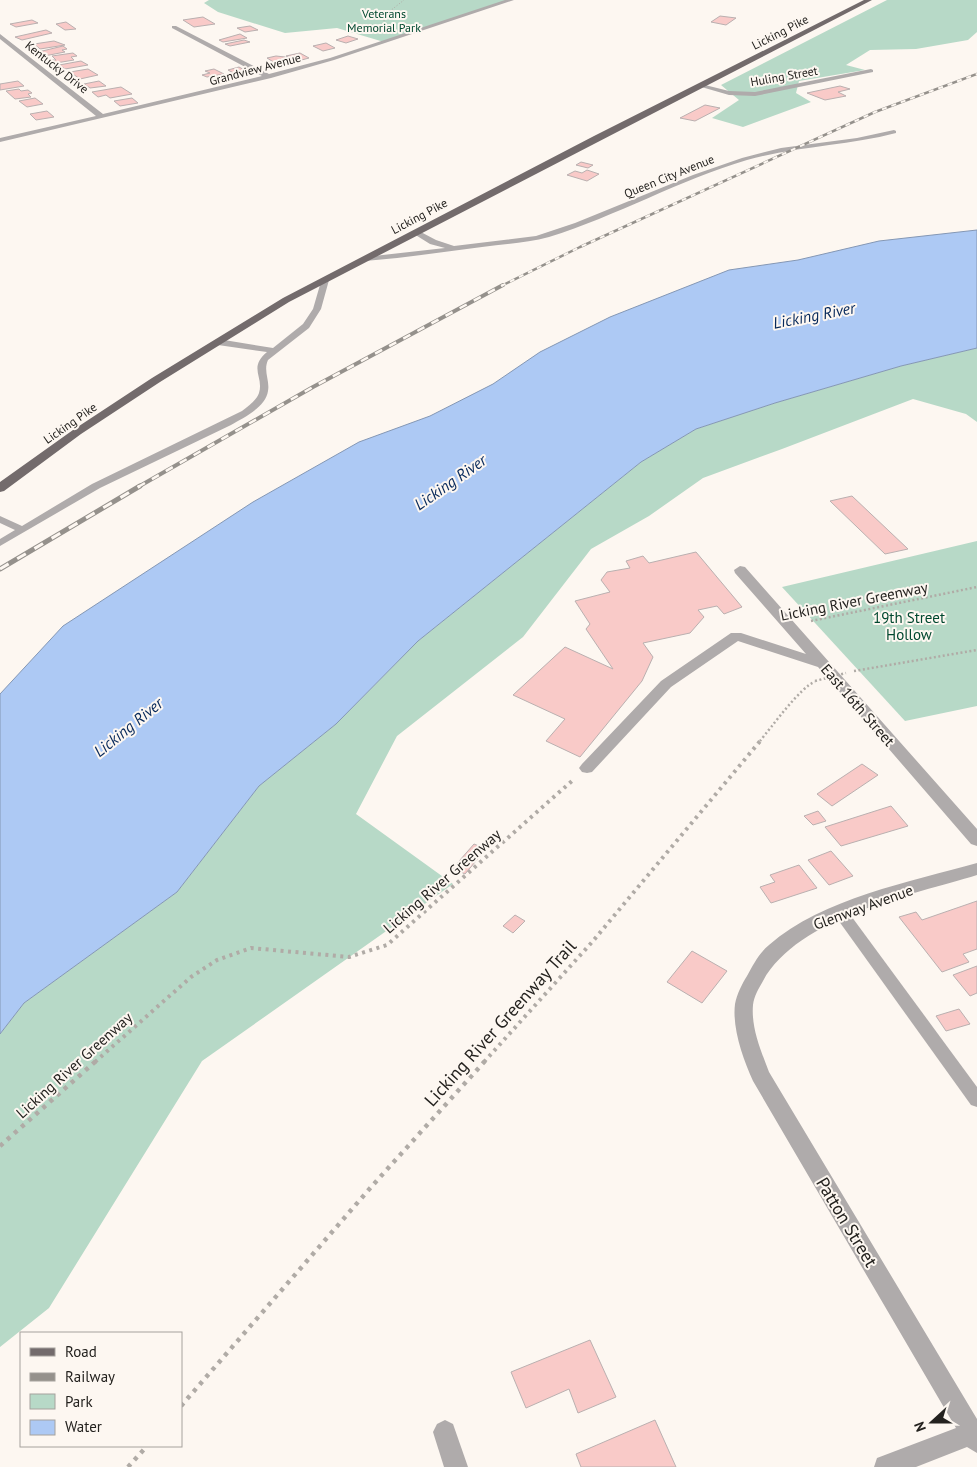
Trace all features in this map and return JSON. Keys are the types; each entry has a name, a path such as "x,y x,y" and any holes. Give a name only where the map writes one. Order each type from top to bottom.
{"main road":[{"name":"Licking Pike","path":"0,488 85,427 286,300 597,138 869,0"}],"street":[{"name":"Grandview Avenue","path":"0,140 219,90 332,60 511,0"},
{"path":"174,27 269,77"},
{"name":"Kentucky Drive","path":"0,36 101,116"},
{"name":"Huling Street","path":"701,86 729,94 755,94 871,71"},
{"name":"East 16th Street","path":"740,570 977,840"},
{"path":"587,768 666,684 736,636 822,664"},
{"name":"Glenway Avenue","path":"747,992 762,965 775,950 808,927 841,913 977,869"},
{"name":"Patton Street","path":"747,992 744,1008 752,1050 760,1075 975,1435"},
{"path":"445,1432 456,1467"},
{"path":"886,1467 975,1435"}],"lane":[{"name":"Queen City Avenue","path":"365,259 551,234 582,224 670,186 745,158 769,152 854,142 894,132"},
{"name":"Queen City Avenue","path":"417,232 433,242 454,248"},
{"path":"0,544 96,486 228,423 259,401 264,392 261,366 264,359 306,326 317,309 325,280"},
{"path":"218,342 276,351"},
{"path":"0,519 23,530"},
{"path":"841,913 977,1100"}],"path":[{"path":"402,36 389,32 382,24 385,15 404,0"},
{"name":"Licking River Greenway","path":"788,626 977,587"},
{"name":"Licking River Greenway Trail","path":"182,1405 372,1186 593,941 810,683 846,673 977,650"},
{"name":"Licking River Greenway","path":"0,1146 191,977 217,960 251,948 349,957 387,945 587,768"},
{"path":"128,1467 146,1447"}],"green space":[{"name":"Veterans Memorial Park","path":"209,0 508,0 384,42 337,28 285,33 218,12 204,3"},
{"path":"887,0 977,0 977,32 968,40 916,49 870,50 846,65 865,70 799,81 796,93 811,102 743,127 712,118 739,100 721,85"},
{"path":"977,348 977,422 966,414 913,399 703,478 649,516 591,549 523,637 397,736 356,814 453,884 202,1061 49,1308 0,1347 0,1034 24,1003 177,892 259,786 336,724 418,641 641,462 696,429 775,403 901,366"},
{"name":"19th Street Hollow","path":"977,541 977,706 905,721 782,587"}],"water":[{"name":"Licking River","path":"977,230 977,348 901,366 775,403 696,429 641,462 418,641 336,724 259,786 177,892 24,1003 0,1034 0,694 63,626 253,502 359,442 430,416 493,384 540,352 610,317 729,270 798,260 879,241"}],"building":[{"path":"720,16 736,18 726,25 711,22"},
{"path":"203,17 215,24 194,27 183,20"},
{"path":"32,20 38,23 16,27 10,24"},
{"path":"66,22 76,29 65,30 56,24"},
{"path":"250,26 258,30 245,32 237,28"},
{"path":"46,30 52,33 22,40 15,37"},
{"path":"240,34 247,38 223,42 219,40"},
{"path":"348,36 358,39 346,43 336,40"},
{"path":"244,40 250,42 230,46 225,44"},
{"path":"54,41 65,45 40,49 34,44"},
{"path":"326,43 335,48 323,51 313,46"},
{"path":"63,46 67,49 62,50 65,52 39,57 34,53"},
{"path":"73,53 77,56 71,57 74,60 56,63 52,60 56,60 52,56"},
{"path":"300,53 309,58 298,61 286,56"},
{"path":"285,57 293,61 280,66 267,58"},
{"path":"81,61 88,65 65,69 59,65"},
{"path":"239,67 250,73 239,76 228,70"},
{"path":"88,69 98,75 80,79 70,72"},
{"path":"214,69 224,74 207,77 202,75 210,73 205,71"},
{"path":"18,81 24,86 0,90 0,84"},
{"path":"99,81 106,86 90,88 84,84"},
{"path":"840,86 850,89 838,92 846,96 825,100 807,93"},
{"path":"121,87 132,94 110,98 106,95 98,97 92,92"},
{"path":"19,89 21,91 28,90 32,93 28,94 31,97 15,99 6,91"},
{"path":"35,98 43,104 27,107 19,101"},
{"path":"132,98 138,103 120,106 114,101"},
{"path":"705,105 720,108 695,121 680,118"},
{"path":"47,111 54,117 36,120 30,114"},
{"path":"581,162 593,165 588,168 576,165"},
{"path":"587,170 599,174 587,181 567,175 575,171 582,173"},
{"path":"852,496 908,549 885,554 830,501"},
{"path":"696,552 742,607 724,614 717,606 698,610 704,617 690,633 643,643 653,657 642,681 580,757 546,741 565,719 513,695 565,647 613,669 586,629 590,624 575,601 610,592 601,580 607,572 630,568 626,561 643,556 649,563"},
{"path":"862,764 878,775 832,806 817,794"},
{"path":"891,806 908,826 841,846 825,827"},
{"path":"818,811 826,821 813,825 804,816"},
{"path":"474,844 486,849 465,874 453,868"},
{"path":"831,851 853,876 829,885 808,860"},
{"path":"799,865 817,888 771,903 760,887 775,882 770,875"},
{"path":"977,901 977,949 963,954 969,962 942,972 899,917 916,912 922,920"},
{"path":"515,915 525,921 513,933 503,926"},
{"path":"692,951 727,971 702,1003 667,982"},
{"path":"977,966 977,993 970,996 953,975"},
{"path":"959,1009 970,1024 946,1031 936,1016"},
{"path":"590,1340 616,1397 578,1413 569,1389 526,1408 511,1372"},
{"path":"655,1420 676,1467 581,1467 576,1454"}],"railway":[{"path":"503,285 580,247 875,112 977,74"},
{"path":"138,487 313,387 503,285"},
{"path":"0,569 140,486"}]}
